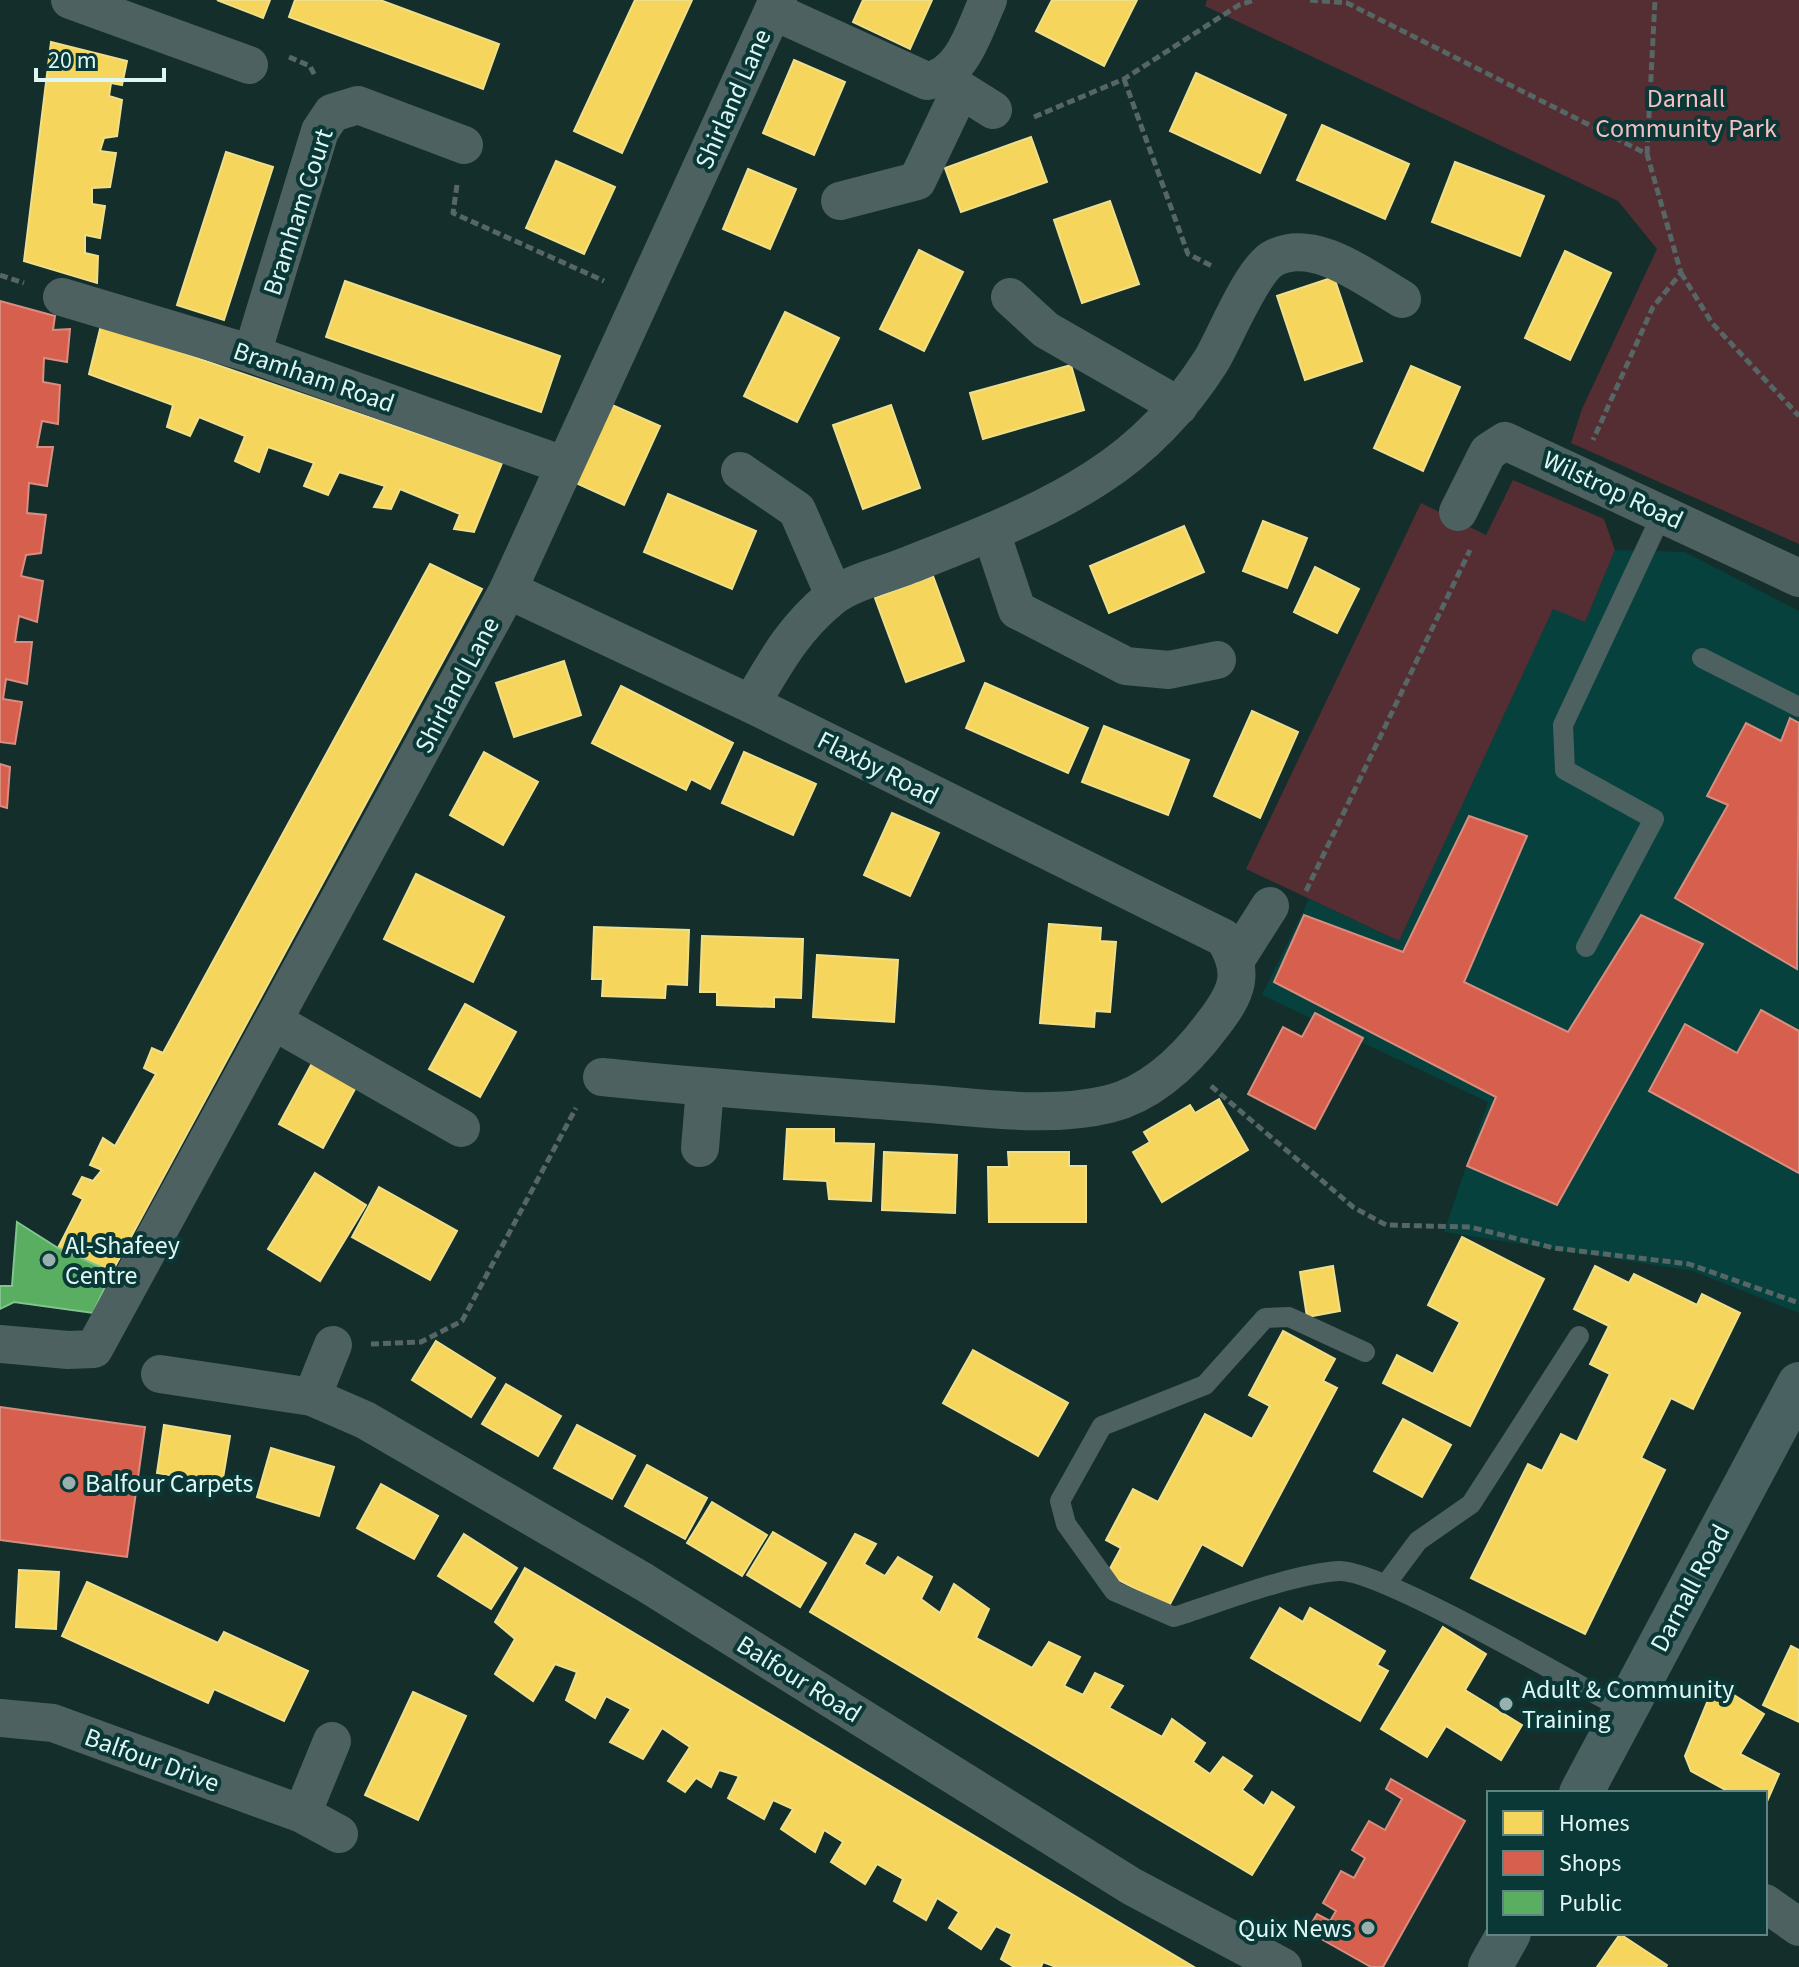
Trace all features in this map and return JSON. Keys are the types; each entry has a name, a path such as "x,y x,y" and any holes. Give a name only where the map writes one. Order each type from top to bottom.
{"main road":[{"name":"Darnall Road","path":"1593,1788 1625,1710 1799,1384"},
{"path":"1490,1967 1508,1935"}],"street":[{"path":"70,0 249,65"},
{"path":"840,201 917,181 956,67 988,0"},
{"path":"776,6 927,81 951,85 993,110"},
{"name":"Shirland Lane","path":"0,1344 94,1349 508,590 776,6"},
{"name":"Bramham Court","path":"252,354 320,131 332,113 358,105 464,145"},
{"path":"751,704 794,632 834,595 991,532 1096,478 1144,441 1179,406 1211,361 1251,285 1272,259 1298,252 1332,259 1402,299"},
{"name":"Bramham Road","path":"62,297 252,354 563,465"},
{"path":"1010,297 1046,330 1179,406"},
{"name":"Wilstrop Road","path":"1458,512 1488,452 1505,441 1799,578"},
{"path":"740,471 797,510 834,595"},
{"path":"991,532 1017,610 1126,666 1169,670 1217,660"},
{"name":"Flaxby Road","path":"508,590 751,704 1224,938 1237,958"},
{"path":"602,1077 705,1088 1043,1112 1110,1104 1152,1085 1181,1061 1221,1013 1236,987 1237,958 1270,906"},
{"path":"275,1022 461,1128"},
{"path":"700,1148 705,1088"},
{"path":"312,1397 333,1345"},
{"name":"Balfour Road","path":"160,1374 312,1397 365,1420 644,1582 1131,1886 1283,1967"},
{"name":"Balfour Drive","path":"0,1718 53,1723 302,1814 339,1834"},
{"path":"302,1814 332,1741"},
{"path":"1767,1904 1799,1927"}],"lane":[{"path":"1586,947 1654,819 1565,770 1563,725 1663,512"},
{"path":"1702,658 1799,707"},
{"path":"1365,1352 1289,1317 1265,1318 1205,1385 1102,1426 1060,1501 1066,1524 1114,1591 1174,1617 1262,1588 1341,1571 1386,1584 1625,1710"},
{"path":"1386,1584 1418,1541 1471,1504 1579,1336"}],"path":[{"path":"993,110 1012,127 1124,79 1239,5 1255,0"},
{"path":"1310,0 1347,3 1647,154"},
{"path":"1655,0 1647,154 1681,273 1712,323 1799,416"},
{"path":"249,65 275,51 310,66 332,113"},
{"path":"1124,79 1188,254 1251,285"},
{"path":"464,145 453,213 643,298"},
{"path":"1575,472 1608,413 1653,307 1681,273"},
{"path":"1270,906 1294,915 1482,526 1458,512"},
{"path":"1181,1061 1353,1207 1386,1225 1470,1227 1554,1248 1689,1264 1799,1303"},
{"path":"333,1345 421,1342 462,1321 585,1092 602,1077"}],"shaded area":[{"path":"1615,550 1685,552 1799,611 1799,1313 1693,1271 1444,1232 1488,1102 1262,995 1309,899 1399,941 1553,608 1585,622"}],"green space":[{"name":"Darnall Community Park","path":"1207,0 1799,0 1799,544 1571,443 1582,409 1657,249 1618,201 1205,6"},
{"path":"1513,480 1604,519 1615,550 1585,622 1553,609 1399,941 1246,869 1421,503 1486,535"}],"building: Homes":[{"path":"217,0 270,0 263,18"},
{"path":"295,0 380,0 499,44 483,89 289,17"},
{"path":"635,0 692,0 622,153 574,131"},
{"path":"863,0 932,0 910,49 853,22"},
{"path":"1052,0 1137,0 1104,66 1036,31"},
{"path":"51,42 127,61 122,85 111,83 109,96 122,100 117,136 104,138 100,151 116,153 110,187 92,188 92,204 105,206 100,238 85,235 85,253 98,256 97,283 24,261"},
{"path":"794,60 845,82 814,155 763,133"},
{"path":"1196,73 1286,115 1260,173 1170,131"},
{"path":"1322,125 1409,164 1385,219 1297,180"},
{"path":"1031,137 1047,182 961,212 945,168"},
{"path":"226,152 273,167 224,320 177,305"},
{"path":"556,161 615,187 584,254 526,228"},
{"path":"1455,162 1544,196 1520,256 1432,222"},
{"path":"748,169 796,189 770,249 723,229"},
{"path":"1110,201 1139,284 1082,303 1054,220"},
{"path":"919,250 963,272 924,351 880,329"},
{"path":"1565,251 1611,273 1570,360 1525,338"},
{"path":"1334,277 1362,361 1305,380 1277,296"},
{"path":"345,281 560,356 541,412 326,337"},
{"path":"785,312 839,338 797,422 744,396"},
{"path":"101,325 502,463 474,532 454,529 460,514 400,489 391,509 374,507 385,486 339,472 328,495 304,486 314,463 268,447 259,472 235,461 245,436 199,417 190,436 167,427 173,405 89,374"},
{"path":"1071,365 1084,410 983,439 970,393"},
{"path":"1411,366 1460,387 1423,471 1374,448"},
{"path":"612,405 660,426 624,505 576,483"},
{"path":"891,405 920,488 863,509 833,425"},
{"path":"668,494 756,531 732,589 644,552"},
{"path":"1263,521 1307,538 1287,588 1243,571"},
{"path":"1184,526 1204,572 1109,613 1090,566"},
{"path":"430,564 482,589 112,1272 58,1248 83,1199 73,1194 82,1177 93,1181 102,1170 90,1165 103,1138 115,1146 156,1074 144,1068 152,1048 163,1053"},
{"path":"1315,567 1359,589 1337,633 1294,612"},
{"path":"933,576 964,661 906,682 875,598"},
{"path":"564,661 581,715 514,737 496,683"},
{"path":"985,683 1088,728 1068,773 966,728"},
{"path":"621,686 733,743 710,789 691,779 686,790 592,743"},
{"path":"1252,711 1298,732 1260,818 1214,796"},
{"path":"1104,726 1189,760 1168,815 1082,782"},
{"path":"484,752 538,782 503,845 450,815"},
{"path":"744,752 816,784 793,835 722,803"},
{"path":"892,813 939,833 910,896 864,875"},
{"path":"416,874 504,917 473,982 384,939"},
{"path":"1049,924 1101,928 1100,941 1116,942 1110,1012 1095,1011 1094,1027 1040,1023"},
{"path":"594,927 689,930 687,985 666,984 665,998 602,996 603,979 592,979"},
{"path":"702,936 803,939 801,998 774,997 774,1007 717,1005 717,992 700,992"},
{"path":"817,955 898,960 894,1022 813,1017"},
{"path":"465,1004 516,1032 480,1097 429,1069"},
{"path":"317,1054 361,1078 323,1148 279,1124"},
{"path":"1219,1099 1248,1150 1162,1202 1133,1152 1150,1142 1144,1132 1190,1105 1195,1113"},
{"path":"787,1129 834,1129 834,1143 874,1144 871,1201 829,1199 827,1181 784,1179"},
{"path":"884,1152 957,1155 955,1213 882,1210"},
{"path":"1008,1152 1069,1152 1069,1166 1086,1166 1086,1222 989,1222 988,1167 1009,1167"},
{"path":"315,1173 366,1205 320,1281 268,1249"},
{"path":"379,1187 457,1231 430,1280 352,1237"},
{"path":"1462,1237 1544,1279 1470,1426 1383,1383 1397,1355 1433,1374 1460,1322 1428,1305"},
{"path":"1333,1266 1340,1311 1307,1317 1300,1272"},
{"path":"1595,1266 1629,1283 1634,1274 1697,1305 1702,1294 1740,1313 1693,1409 1671,1398 1641,1458 1665,1470 1585,1634 1471,1578 1528,1464 1542,1471 1561,1434 1577,1442 1610,1374 1590,1364 1609,1326 1574,1309"},
{"path":"1283,1331 1335,1359 1323,1381 1337,1388 1242,1566 1202,1544 1169,1606 1107,1574 1121,1548 1106,1540 1133,1489 1158,1502 1205,1414 1252,1439 1270,1406 1249,1395"},
{"path":"436,1341 495,1378 471,1417 412,1380"},
{"path":"973,1350 1068,1403 1038,1456 943,1403"},
{"path":"506,1384 561,1416 538,1456 482,1424"},
{"path":"1403,1419 1451,1445 1422,1497 1374,1471"},
{"path":"164,1425 230,1436 222,1484 157,1473"},
{"path":"577,1425 635,1456 612,1499 554,1468"},
{"path":"271,1448 334,1467 319,1516 257,1497"},
{"path":"647,1465 707,1498 685,1539 625,1506"},
{"path":"381,1484 438,1516 414,1559 357,1528"},
{"path":"712,1502 767,1535 742,1576 687,1543"},
{"path":"773,1532 826,1563 800,1607 747,1575"},
{"path":"464,1534 517,1568 491,1609 438,1576"},
{"path":"855,1534 876,1544 864,1564 885,1576 898,1557 932,1577 921,1599 940,1613 954,1584 989,1609 976,1638 1032,1668 1049,1642 1080,1657 1064,1686 1083,1695 1095,1673 1123,1686 1109,1708 1162,1737 1172,1719 1205,1743 1193,1762 1210,1774 1223,1757 1252,1776 1242,1790 1264,1806 1272,1792 1294,1807 1252,1875 810,1612"},
{"path":"525,1568 1194,1967 1056,1967 1043,1962 1041,1967 1014,1967 1001,1959 1012,1934 996,1926 981,1949 949,1928 959,1912 937,1898 926,1920 894,1901 903,1879 877,1864 865,1884 831,1862 843,1842 824,1830 815,1852 781,1829 793,1809 773,1800 764,1819 728,1798 739,1776 719,1770 711,1787 696,1778 685,1792 668,1781 690,1747 662,1728 643,1759 610,1742 631,1709 606,1696 595,1718 566,1700 577,1672 555,1664 533,1701 495,1674 515,1639 495,1622"},
{"path":"19,1570 59,1572 56,1629 16,1627"},
{"path":"87,1582 218,1643 224,1632 308,1671 284,1721 214,1689 208,1703 62,1636"},
{"path":"1280,1608 1303,1622 1310,1608 1385,1651 1377,1665 1388,1671 1360,1721 1251,1658"},
{"path":"1443,1627 1486,1654 1465,1690 1522,1725 1501,1760 1446,1726 1427,1757 1381,1729"},
{"path":"1791,1646 1799,1650 1799,1722 1763,1705"},
{"path":"1715,1683 1764,1714 1740,1754 1779,1774 1767,1801 1767,1791 1727,1791 1691,1771 1685,1756"},
{"path":"413,1692 466,1716 418,1820 365,1795"},
{"path":"1619,1935 1667,1965 1666,1967 1597,1967"}],"building: Shops":[{"path":"0,301 55,316 53,330 70,329 67,362 44,358 43,382 60,385 58,424 42,421 37,447 53,447 47,486 29,483 27,513 46,515 41,553 26,555 21,576 43,581 37,622 19,616 15,642 32,642 27,684 6,679 3,699 22,702 15,744 0,742"},
{"path":"1790,718 1799,723 1797,969 1675,898 1728,805 1707,796 1746,723 1781,741"},
{"path":"0,764 10,767 7,808 0,806"},
{"path":"1469,816 1527,836 1464,982 1568,1032 1641,915 1703,944 1557,1205 1467,1166 1496,1097 1274,982 1304,915 1403,952"},
{"path":"1761,1010 1799,1031 1799,1173 1649,1091 1685,1024 1737,1053"},
{"path":"1315,1013 1363,1038 1315,1129 1248,1094 1283,1027 1302,1037"},
{"name":"Balfour Carpets","path":"0,1407 145,1427 127,1557 0,1540"},
{"path":"1391,1779 1465,1821 1383,1967 1371,1967 1307,1931 1317,1914 1330,1921 1336,1911 1323,1903 1341,1871 1354,1878 1365,1858 1352,1850 1369,1821 1385,1830 1402,1799 1386,1789"}],"building: Public":[{"name":"Al-Shafeey Centre","path":"17,1222 58,1248 112,1272 93,1313 14,1302 0,1309 0,1286 12,1286"}],"place":[{"name":"Al-Shafeey Centre","path":"49,1260"},
{"name":"Balfour Carpets","path":"69,1483"},
{"name":"Adult & Community Training","path":"1506,1704"},
{"name":"Quix News","path":"1368,1928"}]}
